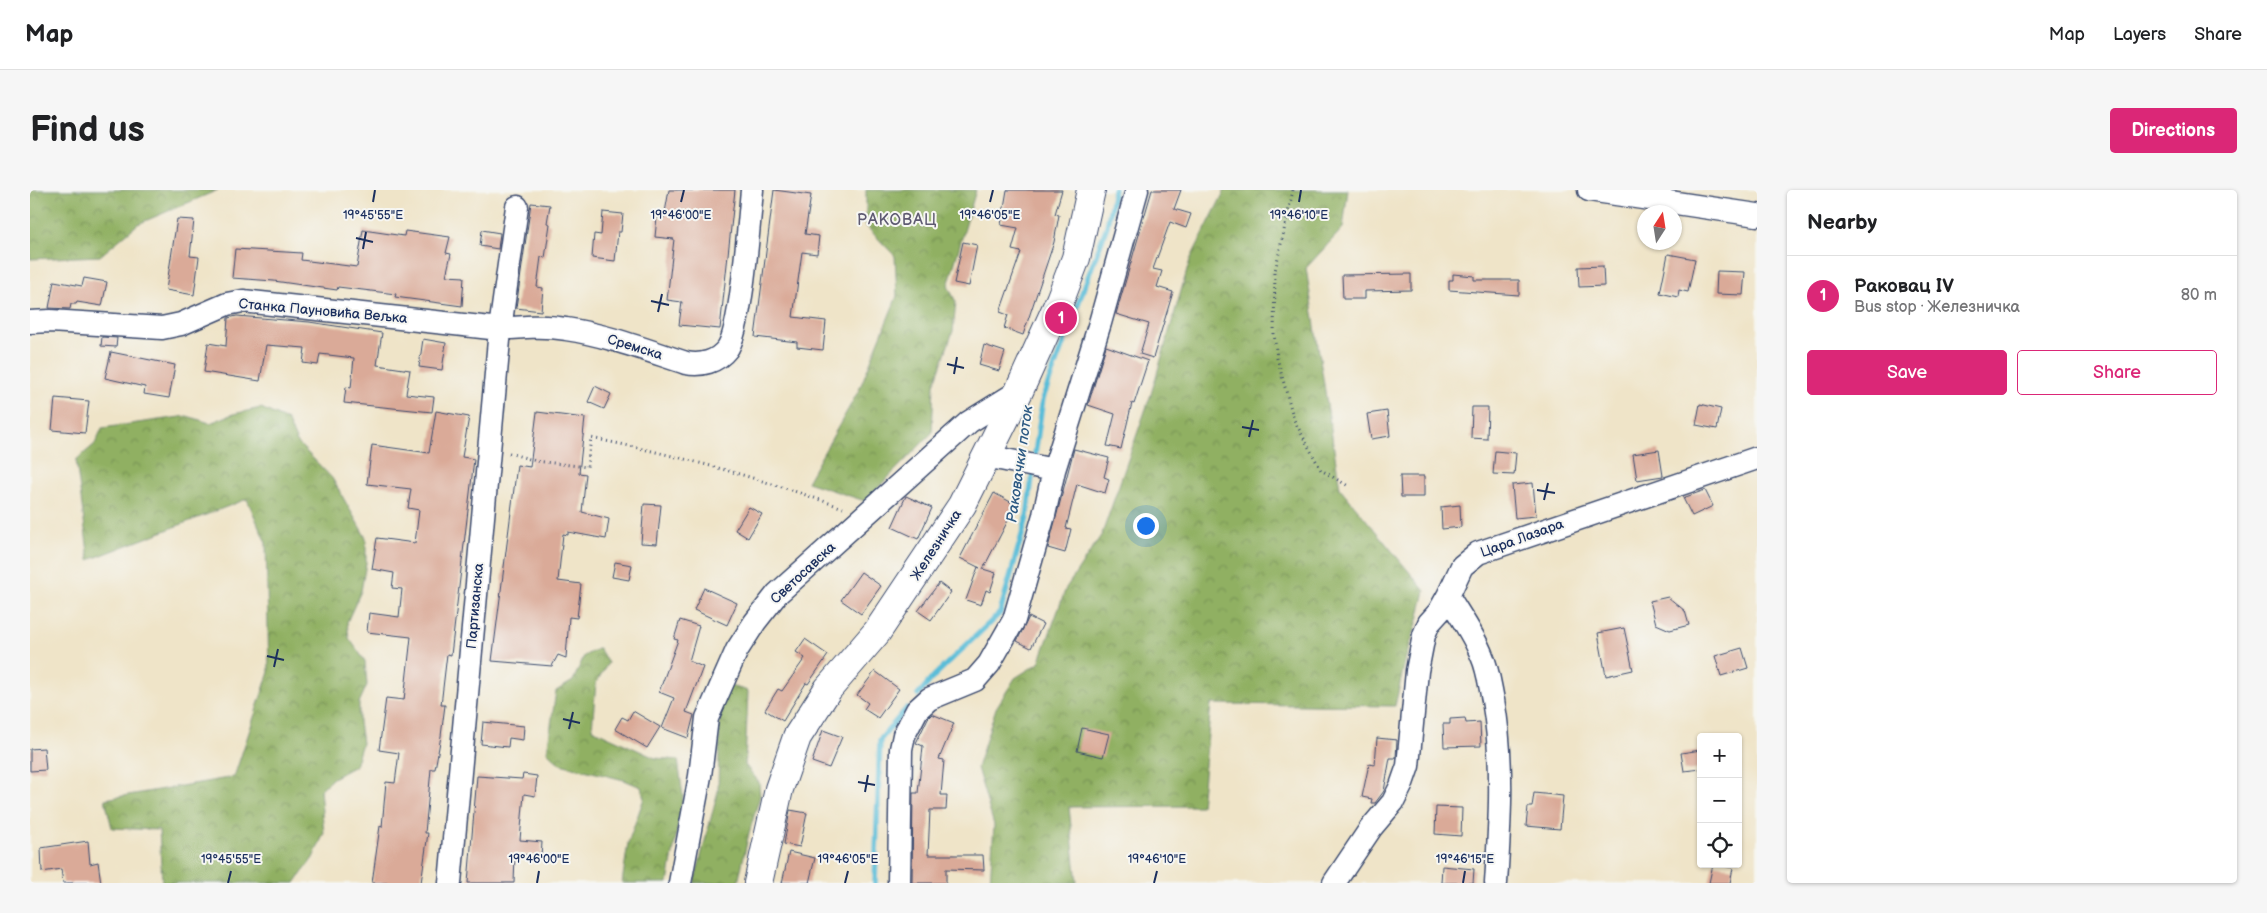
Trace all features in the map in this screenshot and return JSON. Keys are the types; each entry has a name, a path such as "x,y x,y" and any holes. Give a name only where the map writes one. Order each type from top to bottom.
{"street":[{"name":"Сремска","path":"500,329 526,327 564,328 601,336 695,365 719,357 728,348 737,320 752,190"},
{"name":"Железничка","path":"758,883 779,789 797,737 828,689 877,632 923,566 962,505 1019,391 1076,258 1092,190"},
{"path":"899,883 901,749 904,735 917,710 929,699 976,680 990,664 1014,620 1044,514 1054,470 1100,323 1137,190"},
{"path":"1589,190 1757,215"},
{"path":"500,329 518,207"},
{"name":"Станка Пауновића Вељка","path":"30,322 50,321 105,326 162,328 181,324 226,304 243,301 500,329"},
{"name":"Партизанска","path":"450,883 500,329"},
{"name":"Светосавска","path":"680,883 700,776 707,718 737,650 755,622 777,594 969,422 1019,391"},
{"path":"986,456 1054,470"},
{"name":"Цара Лазара","path":"1334,883 1371,828 1393,802 1401,786 1408,766 1417,671 1424,635 1429,623 1439,612 1448,596 1462,566 1478,553 1757,458"},
{"path":"1448,596 1468,627 1483,657 1498,726 1500,839 1496,883"}],"path":[{"path":"1293,190 1275,271 1274,334 1277,358 1294,420 1321,470 1350,487"},
{"path":"489,447 536,461 587,467 591,438 665,452 780,486 864,516"}],"green space":[{"path":"30,190 218,190 138,224 100,256 30,259"},
{"path":"866,190 976,190 948,286 956,302 953,331 934,385 932,433 865,501 807,482 859,390 897,296 895,256 866,226"},
{"path":"1225,190 1348,190 1343,228 1306,268 1340,488 1425,591 1406,657 1395,706 1211,704 1201,806 1069,807 1077,883 990,883 994,825 977,768 996,708 1015,678 1039,663 1066,588 1102,534 1151,394 1190,260"},
{"path":"261,408 287,420 297,442 332,478 366,538 366,563 361,591 347,622 349,638 365,661 367,685 359,703 362,743 355,766 333,778 320,790 324,833 313,858 295,883 162,883 159,830 112,828 105,799 234,777 269,672 266,543 247,499 89,560 76,460 95,444 102,428 187,416 210,423 233,414"},
{"path":"599,648 608,663 596,683 592,729 655,758 678,760 683,796 668,883 622,883 628,843 644,798 641,787 624,780 560,764 547,752 556,691 573,681 584,656"},
{"path":"731,686 748,691 745,765 759,782 760,796 749,833 738,883 694,883 718,791 720,703"}],"building":[{"path":"669,190 735,190 720,329 679,325 682,302 667,300 674,239 655,237 657,217 664,218"},
{"path":"774,190 811,195 805,234 819,236 817,254 802,252 793,317 826,321 823,350 797,347 797,342 755,337"},
{"path":"1007,190 1062,190 1055,214 1059,215 1054,242 1023,335 1004,328 1008,315 1000,312 1021,252 1012,250 1018,228 1001,225"},
{"path":"1152,190 1181,190 1174,209 1191,214 1186,228 1170,222 1153,269 1162,271 1157,287 1173,292 1153,358 1140,354 1149,324 1116,314"},
{"path":"531,203 550,205 547,223 550,224 545,258 541,257 537,287 543,288 541,311 516,308"},
{"path":"603,212 623,214 621,232 618,232 615,261 592,258 594,234 601,235"},
{"path":"177,219 194,220 190,256 199,257 194,295 166,290"},
{"path":"363,230 404,236 405,231 450,237 446,253 451,254 446,276 464,277 462,306 395,297 396,294 338,287 337,290 274,281 232,278 235,249 302,253 301,260 357,267"},
{"path":"482,230 500,233 498,249 480,246"},
{"path":"963,242 977,245 969,286 954,283"},
{"path":"1668,254 1695,259 1688,292 1679,290 1678,297 1660,293"},
{"path":"1603,266 1604,286 1579,287 1578,267"},
{"path":"1717,271 1745,272 1743,295 1716,294"},
{"path":"1411,274 1411,290 1365,291 1365,299 1343,299 1342,275"},
{"path":"1453,274 1474,276 1474,280 1519,280 1519,295 1449,290 1449,280 1453,280"},
{"path":"84,278 107,282 102,306 77,302 76,304 71,304 70,309 49,308 54,281 82,286"},
{"path":"237,316 309,322 382,333 377,365 410,370 406,394 434,397 432,412 344,403 346,387 351,388 354,358 320,354 318,365 303,363 305,348 266,345 260,381 204,372 208,343 226,346 228,318"},
{"path":"102,337 117,338 116,347 101,346"},
{"path":"423,339 446,343 442,370 419,367"},
{"path":"984,345 1005,352 999,371 979,365"},
{"path":"1106,346 1148,361 1134,404 1132,403 1121,449 1107,446 1115,414 1088,405"},
{"path":"111,352 175,365 169,398 144,394 145,387 105,378"},
{"path":"595,386 611,394 604,409 588,402"},
{"path":"55,398 89,401 85,433 52,430"},
{"path":"1700,404 1721,409 1717,429 1696,425"},
{"path":"1472,407 1488,407 1487,439 1471,438"},
{"path":"436,411 469,417 462,457 474,459 451,655 447,654 441,705 445,705 441,736 435,769 431,769 425,833 428,833 421,883 372,883 380,826 382,827 386,782 395,783 399,753 379,750 386,698 404,700 411,637 367,632 369,613 399,617 402,589 392,588 394,573 372,569 377,538 415,543 419,510 408,508 411,489 367,484 372,445 429,453"},
{"path":"1387,411 1390,436 1371,439 1367,414"},
{"path":"537,412 585,418 579,473 586,474 582,512 609,519 606,539 568,532 568,535 563,534 558,581 581,584 577,618 569,617 566,658 558,655 552,666 492,661 517,465 530,467"},
{"path":"1074,449 1109,458 1104,477 1109,479 1105,493 1077,484 1066,528 1071,529 1065,553 1048,548"},
{"path":"1659,450 1663,476 1637,480 1633,454"},
{"path":"1495,451 1516,453 1514,475 1493,474"},
{"path":"1400,476 1424,476 1424,497 1401,497"},
{"path":"1533,483 1536,516 1515,518 1512,485"},
{"path":"1705,490 1713,506 1692,516 1683,498"},
{"path":"994,493 1016,505 983,569 996,573 990,592 986,590 981,605 966,600 978,567 960,558"},
{"path":"906,496 932,508 918,539 892,527"},
{"path":"644,504 661,505 657,544 641,543"},
{"path":"1460,505 1461,527 1442,529 1441,507"},
{"path":"749,507 762,514 748,538 735,530"},
{"path":"615,562 632,565 629,580 612,577"},
{"path":"861,572 881,586 861,614 841,600"},
{"path":"939,583 951,592 931,620 918,611"},
{"path":"704,588 737,603 727,625 694,610"},
{"path":"1668,597 1685,611 1689,625 1670,630 1656,624 1650,601"},
{"path":"1029,617 1043,624 1031,648 1017,641"},
{"path":"680,620 699,626 689,661 703,667 686,712 694,715 688,738 662,728 674,698 659,692 678,640 674,639"},
{"path":"1624,628 1633,670 1606,676 1598,633"},
{"path":"805,639 828,655 808,684 806,683 783,721 765,710 778,689 782,691 805,658 796,652"},
{"path":"1742,648 1748,668 1721,676 1715,656"},
{"path":"875,671 899,689 878,718 864,709 868,703 857,695"},
{"path":"633,711 660,727 647,748 615,729 622,717 628,720"},
{"path":"932,714 954,723 939,759 944,760 941,795 947,795 946,810 930,810 928,855 983,855 984,870 946,869 946,883 912,883 913,793 918,793 923,746 916,743 928,718"},
{"path":"1465,718 1466,723 1480,722 1481,746 1444,747 1443,724 1450,724 1450,719"},
{"path":"483,722 524,726 523,740 509,738 508,747 481,744"},
{"path":"1082,728 1109,734 1103,757 1077,751"},
{"path":"823,730 842,737 829,768 812,762"},
{"path":"1377,738 1397,740 1396,758 1390,758 1384,791 1375,803 1371,803 1372,799 1362,797 1369,764 1375,765"},
{"path":"44,748 46,770 30,771 30,749"},
{"path":"1697,751 1697,769 1684,771 1681,753"},
{"path":"523,774 537,776 535,796 524,794 520,840 542,842 541,856 515,854 514,883 468,883 477,776 522,779"},
{"path":"1534,793 1563,796 1560,829 1526,826 1528,807 1532,807"},
{"path":"1436,807 1462,808 1461,836 1435,834"},
{"path":"790,810 807,813 800,847 784,844"},
{"path":"88,841 90,864 98,862 101,883 63,883 61,869 42,872 41,848"},
{"path":"789,852 815,858 809,883 782,883"},
{"path":"1442,866 1474,869 1473,883 1441,883"},
{"path":"1712,868 1733,868 1730,883 1709,883"}],"waterway":[{"name":"Раковачки поток","path":"1034,461 1043,398 1107,226 1114,190"},
{"name":"Раковачки поток","path":"918,695 934,676 1000,613 1027,517 1033,470"},
{"name":"Раковачки поток","path":"875,883 880,740 907,708"}],"place":[{"name":"Раковац IV","path":"1061,318"}],"district":[{"name":"РАКОВАЦ","path":"897,220"}]}
